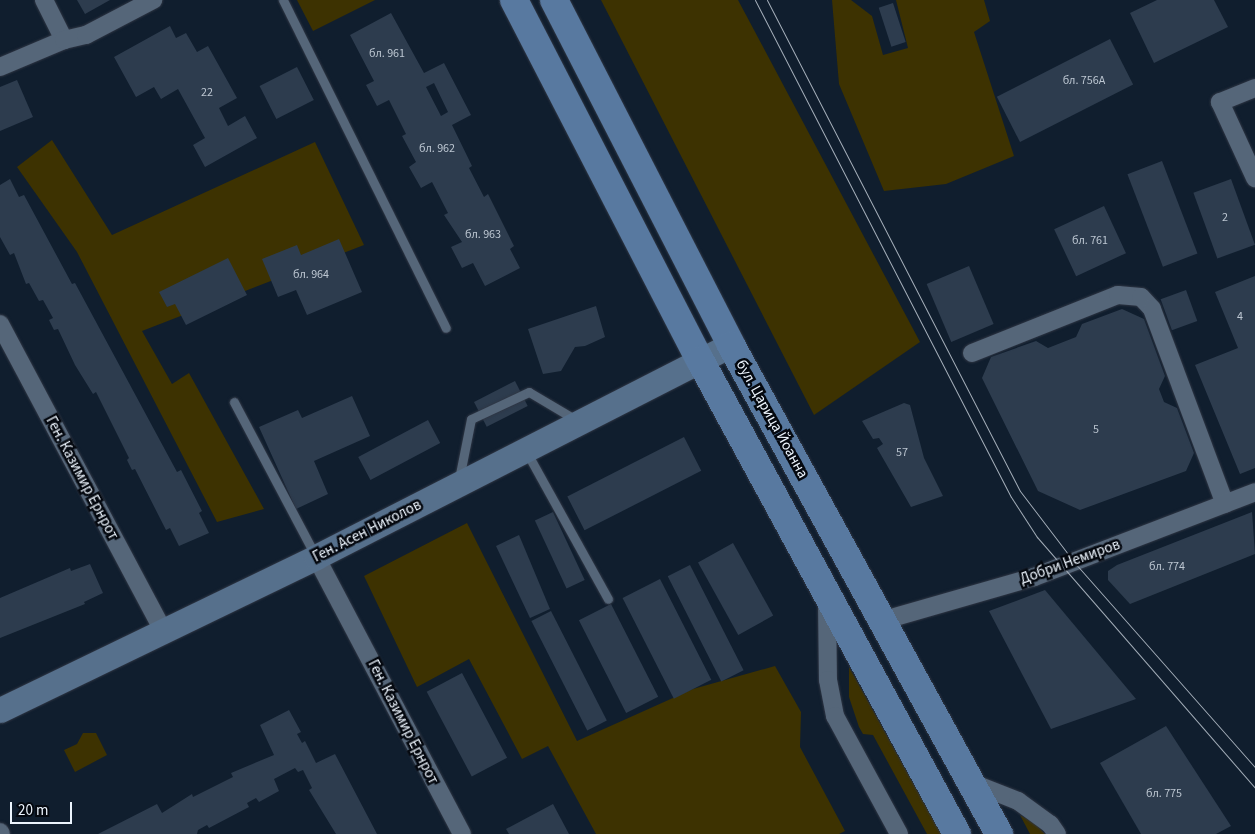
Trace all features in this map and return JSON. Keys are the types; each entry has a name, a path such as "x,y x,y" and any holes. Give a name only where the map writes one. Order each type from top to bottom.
{"main road":[{"path":"514,0 700,360 957,834"},
{"name":"бул. Царица Йоанна","path":"554,0 731,345 999,834"}],"street":[{"path":"44,0 64,40"},
{"path":"0,67 64,40 86,34 154,0"},
{"path":"1255,88 1220,102 1255,178"},
{"path":"972,354 1118,295 1142,298 1152,309 1225,504"},
{"name":"Ген. Казимир Ернрот","path":"0,324 164,632"},
{"name":"Ген. Асен Николов","path":"0,710 316,557 731,345"},
{"name":"Добри Немиров","path":"881,621 1034,577 1255,492"},
{"name":"Ген. Казимир Ернрот","path":"316,557 462,834"},
{"path":"827,595 828,680 835,716 899,834"},
{"path":"970,782 1018,801 1050,824 1057,834"}],"lane":[{"path":"283,0 446,328"},
{"path":"458,485 471,419 528,392 580,422"},
{"path":"234,402 316,557"},
{"path":"526,450 608,599"}],"shaded area":[{"path":"297,0 375,0 313,31"},
{"path":"601,0 738,0 920,342 814,415"},
{"path":"832,0 851,0 872,16 883,55 908,48 896,0 984,0 990,21 974,32 1014,156 946,184 884,191 839,84"},
{"path":"52,140 112,235 315,142 364,245 142,331 172,384 189,373 264,509 217,522 77,252 17,167"},
{"path":"467,523 577,741 693,689 775,666 801,712 800,747 845,831 839,834 596,834 548,746 522,759 469,659 417,687 364,576"},
{"path":"849,667 941,834 927,834 873,735 863,734 859,727 849,697"},
{"path":"83,733 96,733 107,755 75,772 64,750 77,744"},
{"path":"1020,815 1034,823 1045,834 1030,834"}],"building":[{"path":"77,0 110,0 85,14"},
{"path":"1157,0 1214,0 1228,27 1154,63 1130,13"},
{"path":"893,3 906,42 891,47 879,8"},
{"path":"391,13 424,73 444,63 471,115 452,125 472,166 469,168 484,197 488,194 514,246 510,249 520,268 485,286 473,263 462,268 451,247 462,242 444,215 448,213 432,182 421,188 409,167 416,162 402,136 406,134 389,100 377,106 366,85 374,81 350,35","holes":["434,83 448,112 441,116 426,87"]},
{"path":"170,26 176,38 186,33 197,52 208,46 237,98 219,108 228,126 245,116 257,138 205,167 193,145 205,138 178,89 161,99 154,87 136,97 114,57"},
{"path":"1110,39 1133,84 1020,142 997,97"},
{"path":"297,67 314,100 276,119 260,86"},
{"path":"17,80 33,117 0,131 0,87"},
{"path":"1162,161 1197,253 1163,267 1127,174"},
{"path":"10,179 19,197 24,195 72,284 75,283 177,472 181,470 202,511 199,513 209,533 179,546 170,528 166,530 135,469 132,470 127,460 129,458 96,392 93,394 75,365 58,329 54,330 49,320 53,318 43,300 39,301 29,283 26,284 14,253 10,255 0,237 0,185"},
{"path":"1231,179 1255,245 1217,258 1193,193"},
{"path":"1104,206 1126,253 1076,276 1054,229"},
{"path":"339,239 362,292 307,315 296,290 278,297 262,259 297,245 301,255"},
{"path":"228,258 247,295 186,325 175,304 167,307 159,292"},
{"path":"969,266 994,324 951,342 927,284"},
{"path":"1255,276 1255,468 1240,474 1195,365 1238,348 1215,292"},
{"path":"1186,290 1197,321 1172,330 1161,299"},
{"path":"596,306 605,337 585,346 575,347 561,371 543,374 528,329"},
{"path":"1122,309 1144,319 1165,376 1159,389 1164,402 1177,408 1194,453 1186,471 1080,510 1038,491 982,378 991,357 1036,341 1048,348 1076,337 1082,324"},
{"path":"515,381 528,406 487,427 474,402"},
{"path":"352,396 370,436 314,461 328,494 296,509 259,427 298,410 302,418"},
{"path":"904,403 910,405 924,458 943,496 911,507 877,448 883,444 879,438 873,439 862,421"},
{"path":"428,420 440,443 370,480 358,457"},
{"path":"684,437 701,471 585,530 567,496"},
{"path":"553,512 585,580 567,588 535,520"},
{"path":"1252,512 1255,554 1130,604 1108,580 1108,571 1117,565"},
{"path":"519,535 550,609 530,618 496,546"},
{"path":"733,543 773,616 738,635 698,562"},
{"path":"90,564 103,593 84,602 85,604 0,638 0,598 70,568 71,571"},
{"path":"690,565 744,670 721,681 668,576"},
{"path":"660,579 711,680 674,699 623,598"},
{"path":"1045,590 1136,699 1051,729 989,611"},
{"path":"611,604 658,697 626,713 579,620"},
{"path":"551,611 607,721 587,731 531,621"},
{"path":"462,673 507,758 472,777 427,692"},
{"path":"289,710 301,732 297,734 302,743 305,741 316,763 335,754 377,834 336,834 309,790 312,788 303,770 298,772 295,768 274,779 279,791 259,802 256,798 247,803 249,807 209,828 207,825 198,830 197,834 98,834 157,804 162,813 192,794 193,797 233,777 231,773 274,755 260,725"},
{"path":"1166,726 1231,826 1216,834 1141,834 1100,763"},
{"path":"553,804 569,834 509,834 506,829"}],"tram line":[{"path":"755,0 1011,497 1037,537 1255,788"},
{"path":"767,0 1020,491 1074,562 1255,767"}]}
